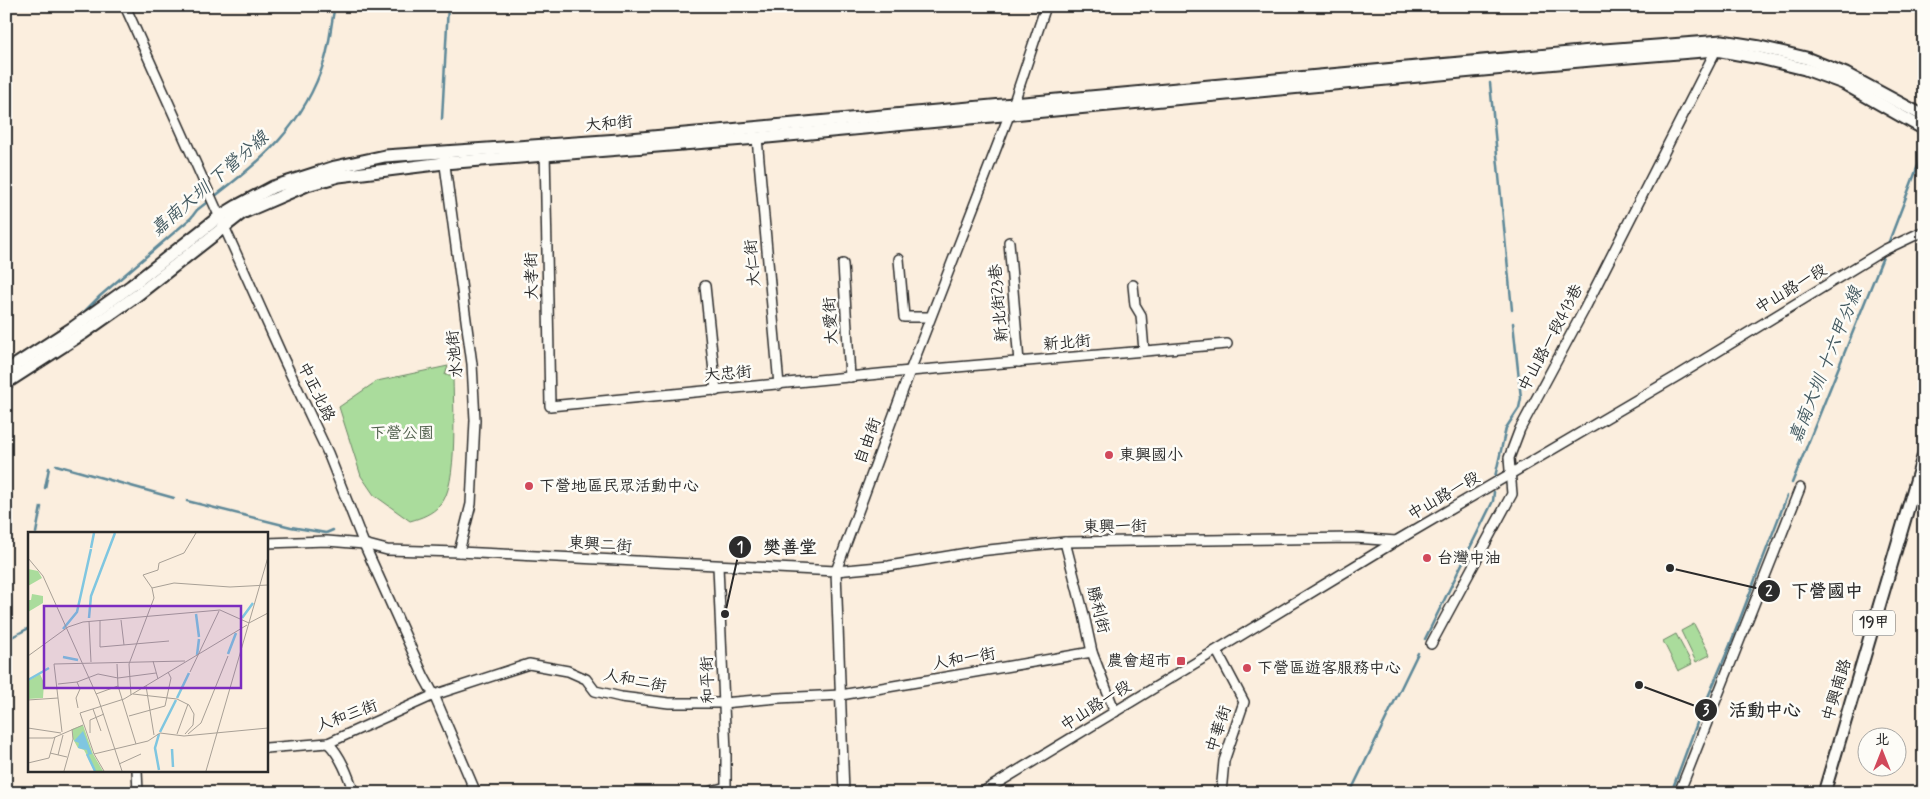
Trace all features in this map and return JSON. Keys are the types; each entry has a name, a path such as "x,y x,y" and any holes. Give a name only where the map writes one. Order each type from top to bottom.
{"main road":[{"path":"1010,110 1591,51 1722,42 1760,47 1806,58 1846,74 1924,116"},
{"path":"1010,110 1716,50 1805,69 1843,83 1924,129"},
{"name":"大和街","path":"219,216 242,213 307,185 351,174 444,158 757,138 1010,110"},
{"name":"大和街","path":"545,151 1010,110"},
{"path":"6,371 74,327 131,286 219,216"},
{"path":"6,383 82,334 136,296 219,216"},
{"name":"中興南路","path":"1824,793 1924,454"}],"street":[{"name":"中正北路","path":"125,6 284,360 328,453 364,544 424,677 434,695 476,793"},
{"name":"自由街","path":"844,793 836,572 930,317 1010,110 1046,6"},
{"name":"中山路一段413巷","path":"1431,644 1512,494 1509,458 1520,429 1584,310 1716,50"},
{"name":"大仁街","path":"757,138 779,385"},
{"name":"大孝街","path":"545,151 550,406"},
{"name":"水池街","path":"444,158 472,364 475,420 471,504 459,552"},
{"name":"中山路一段","path":"981,793 996,789 1115,712 1396,541 1511,475 1884,250 1924,231"},
{"name":"新北街23巷","path":"1009,242 1019,362"},
{"path":"899,259 904,317 930,317"},
{"name":"大愛街","path":"843,264 850,378"},
{"path":"1133,284 1135,305 1141,315 1144,351"},
{"path":"705,286 716,391"},
{"name":"新北街","path":"910,372 1227,344"},
{"name":"大忠街","path":"550,406 910,372"},
{"path":"1679,793 1800,488"},
{"name":"東興一街","path":"836,572 889,566 979,551 1065,542 1355,538 1396,541"},
{"name":"東興二街","path":"268,542 327,541 364,544 388,550 836,572"},
{"name":"勝利街","path":"1065,542 1092,652 1115,712"},
{"name":"和平街","path":"718,566 727,790"},
{"name":"中華街","path":"1217,650 1244,702 1224,761 1221,793"},
{"name":"人和一街","path":"841,695 1092,652"},
{"name":"人和二街","path":"434,695 529,664 568,671 586,679 595,691 621,697 669,703 723,703 841,695"},
{"name":"人和三街","path":"268,748 328,742 434,695"},
{"path":"328,742 346,770 354,793"},
{"path":"137,772 138,793"},
{"path":"705,793 727,790"}],"green space":[{"name":"下營公園","path":"448,366 445,375 453,375 454,404 454,443 450,481 446,495 440,505 426,515 410,521 374,495 361,476 339,407 377,381"},
{"path":"1694,624 1710,655 1696,662 1681,631"},
{"path":"1676,634 1692,664 1678,671 1663,641"}],"waterway":[{"name":"嘉南大圳 下營分線","path":"80,316 100,296 191,218 197,210 257,162 290,127 315,85 325,59 335,6"},
{"path":"442,119 448,6"},
{"path":"1490,83 1512,310"},
{"name":"嘉南大圳 十六甲分線","path":"1888,244 1924,150"},
{"name":"嘉南大圳 十六甲分線","path":"1792,483 1883,257"},
{"path":"1495,477 1506,428 1519,408 1521,398 1513,323"},
{"path":"56,465 174,498"},
{"path":"45,488 49,468"},
{"path":"1425,639 1493,501 1494,492"},
{"name":"嘉南大圳 十六甲分線","path":"1671,793 1787,496"},
{"path":"187,501 291,527 326,533 333,530"},
{"path":"36,532 41,507"},
{"path":"6,640 28,629"},
{"path":"1350,793 1418,653"}],"place":[{"name":"東興國小","path":"1109,455"},
{"name":"下營地區民眾活動中心","path":"529,486"},
{"name":"台灣中油","path":"1427,558"},
{"name":"下營國中","path":"1670,568"},
{"name":"樊善堂","path":"725,614"},
{"name":"農會超市","path":"1181,661"},
{"name":"下營區遊客服務中心","path":"1247,668"},
{"name":"活動中心","path":"1639,685"}]}
